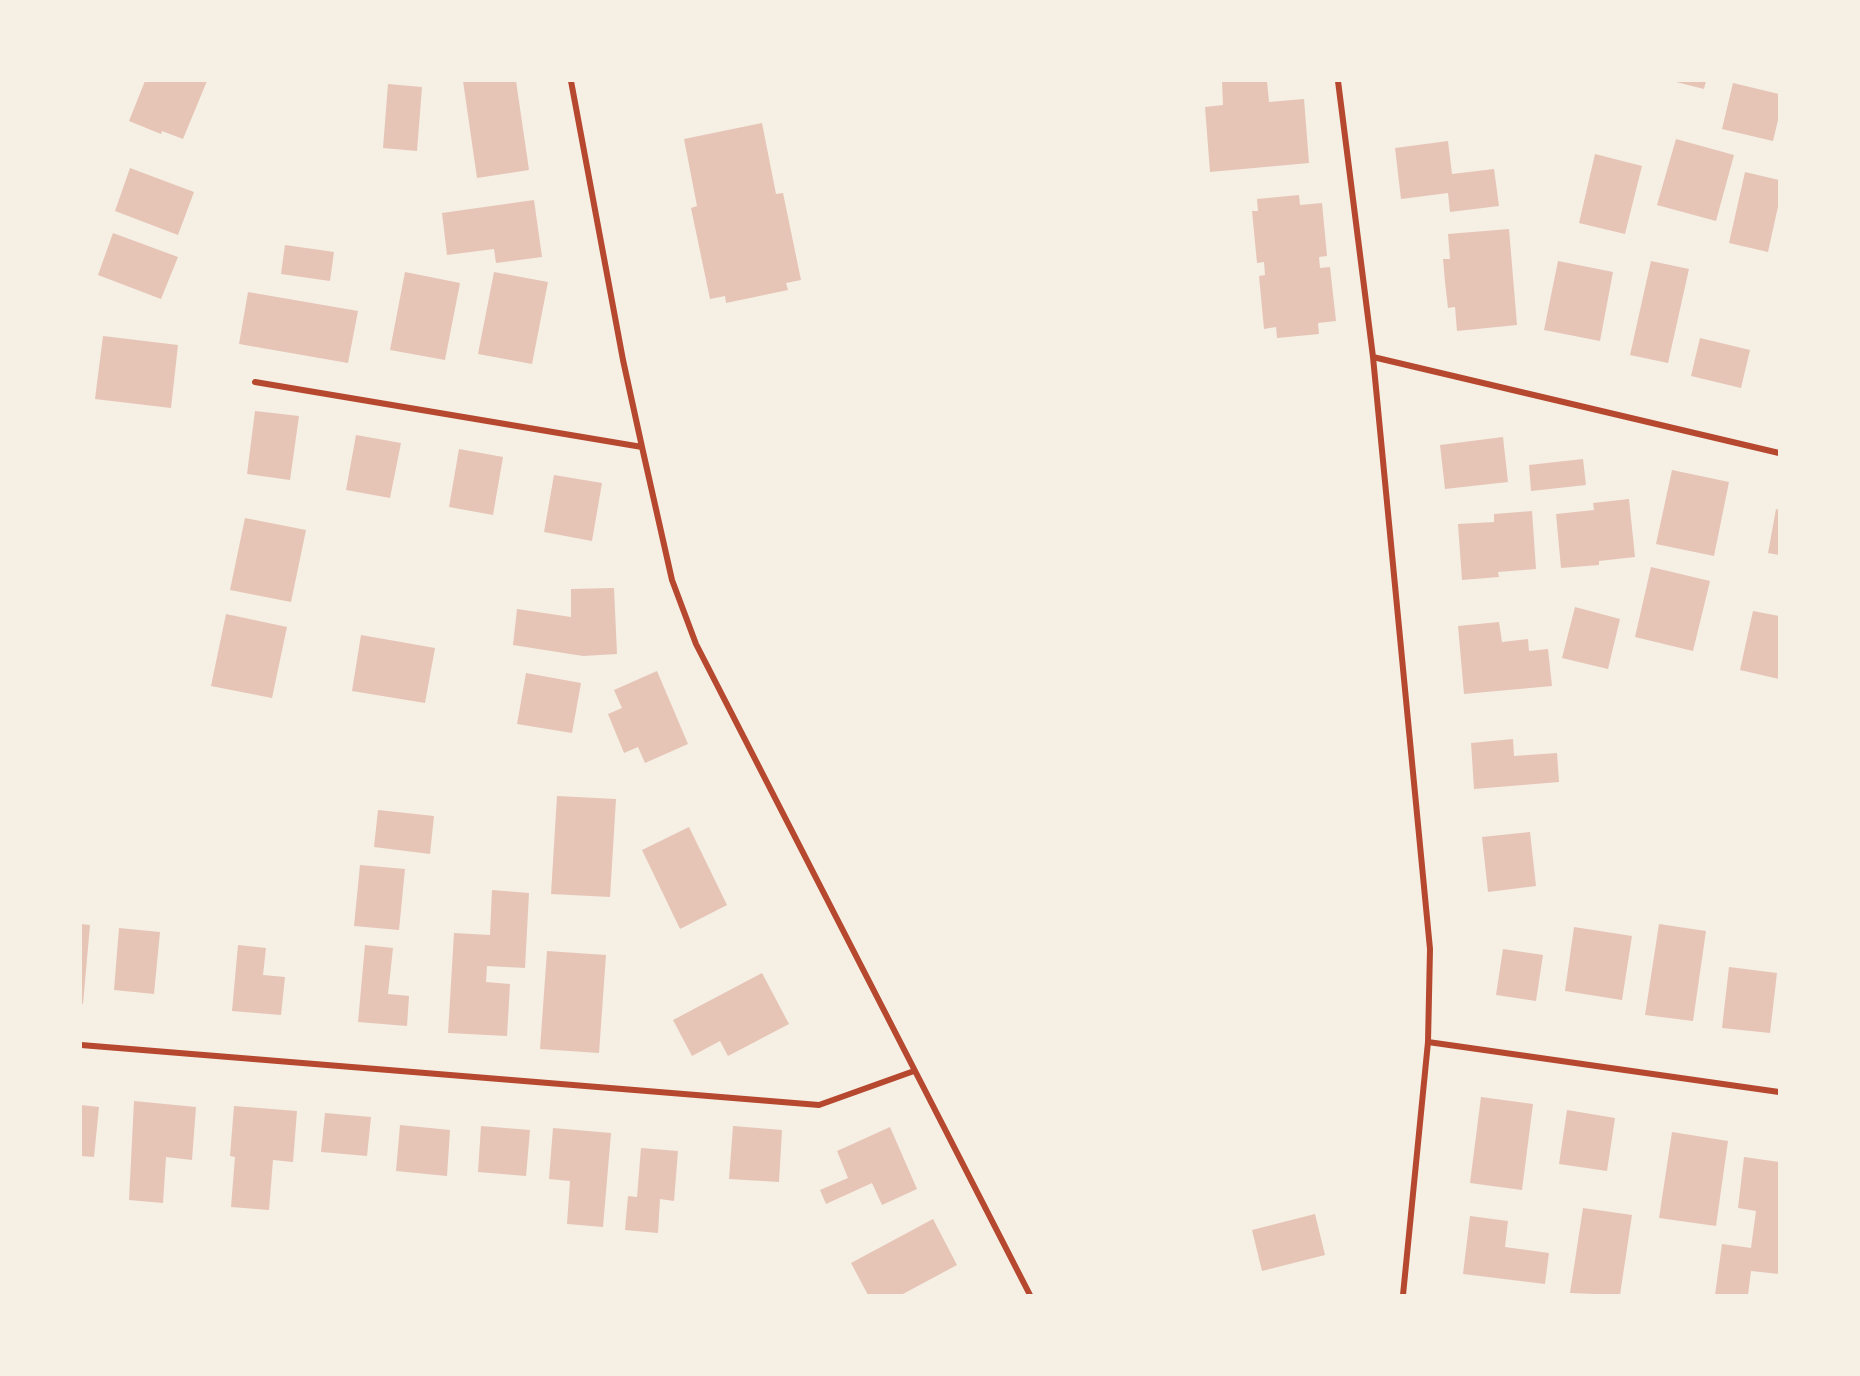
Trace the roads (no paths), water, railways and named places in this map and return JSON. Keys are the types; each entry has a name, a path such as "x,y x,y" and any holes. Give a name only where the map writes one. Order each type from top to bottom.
{"street":[{"path":"571,81 623,360 642,447 672,580 696,644 1030,1295"},
{"path":"1338,81 1373,357 1430,949 1428,1042 1403,1295"},
{"path":"1373,357 1779,453"},
{"path":"255,382 642,447"},
{"path":"1428,1042 1779,1092"},
{"path":"81,1044 819,1105 914,1071"}]}
